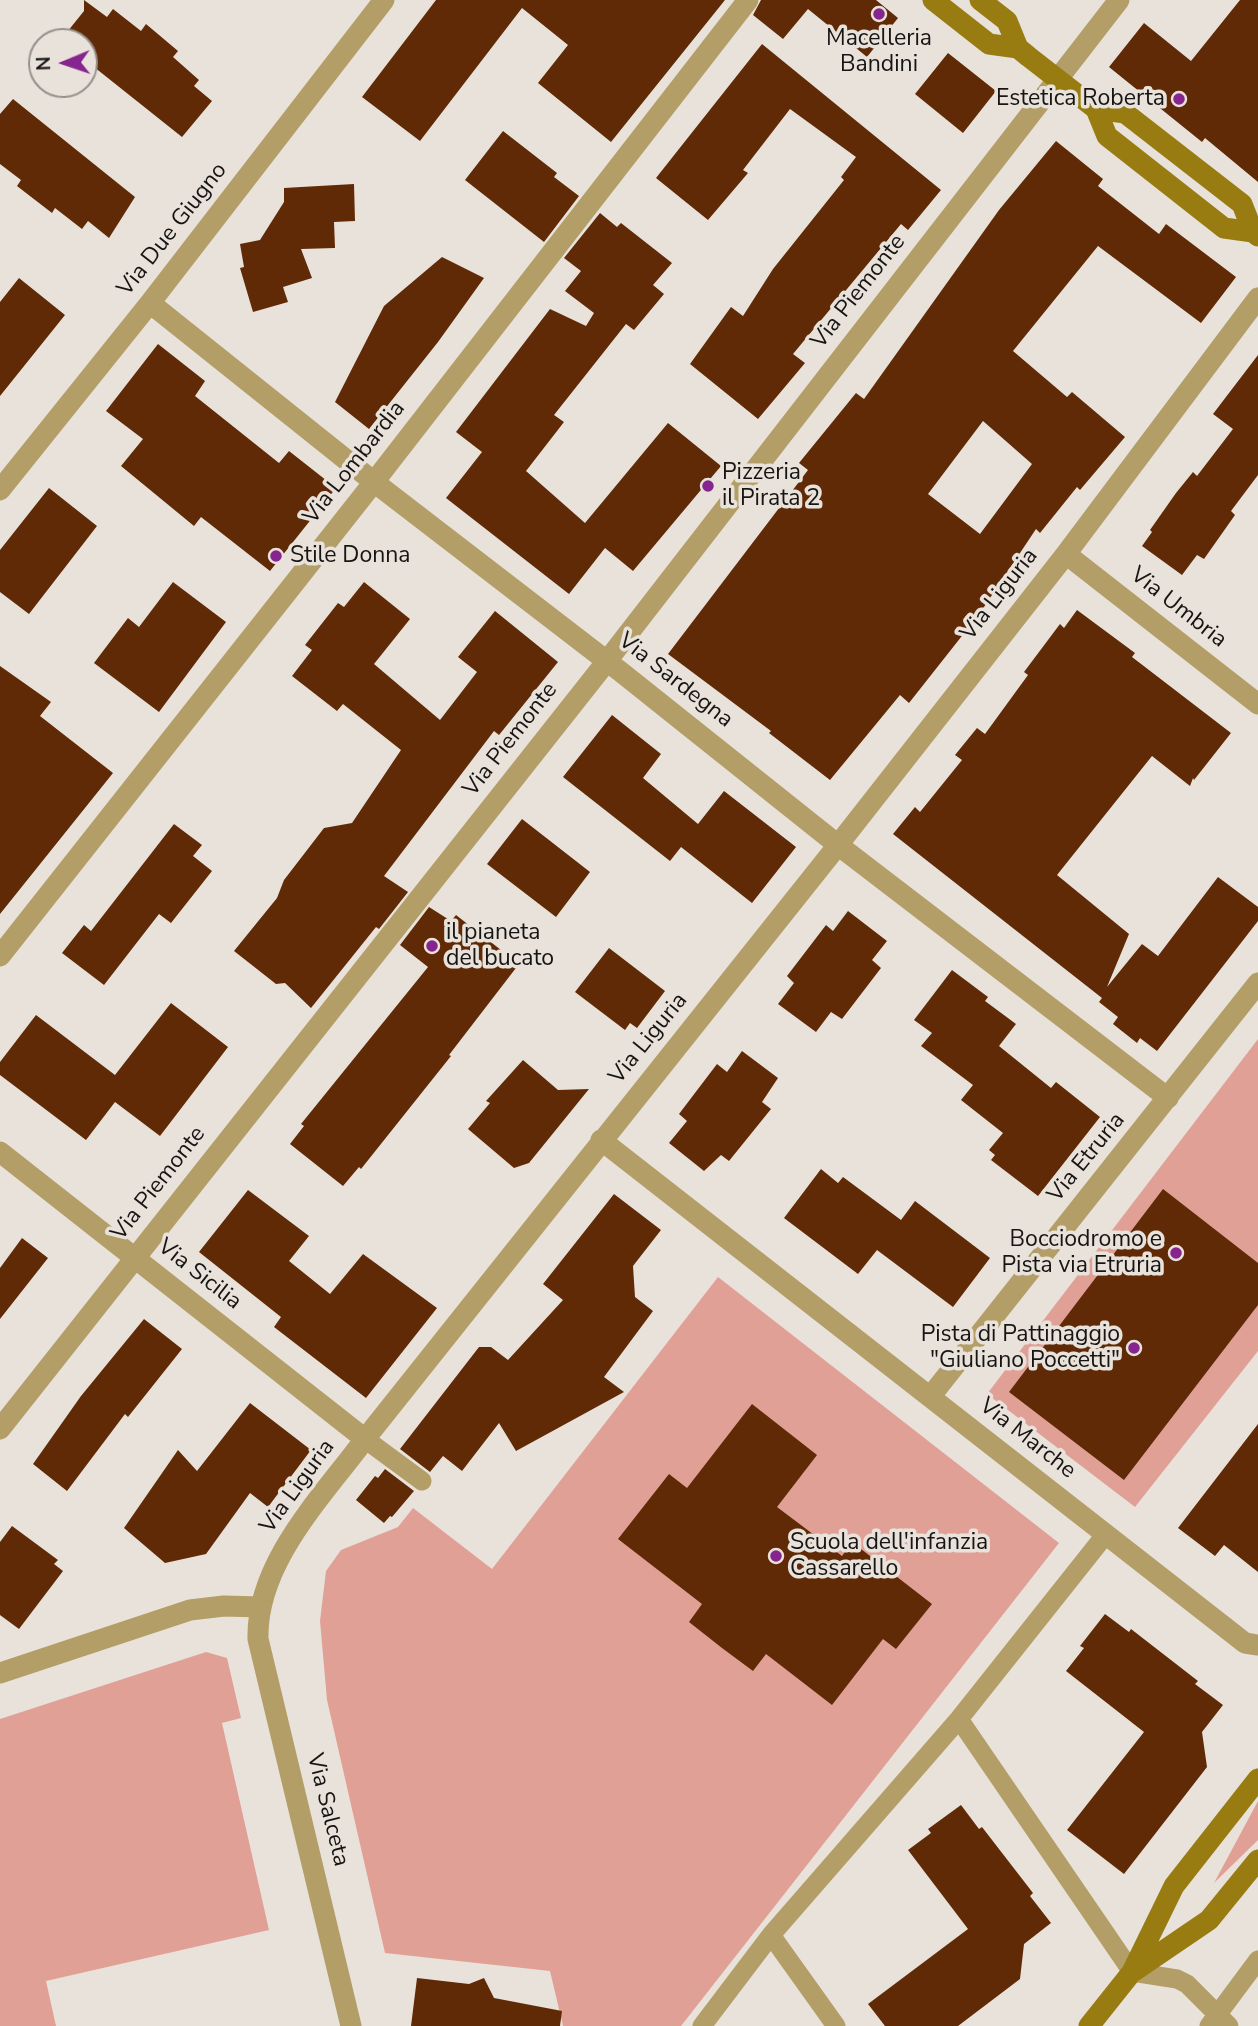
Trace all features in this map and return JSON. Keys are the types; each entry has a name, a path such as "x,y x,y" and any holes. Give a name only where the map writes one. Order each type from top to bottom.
{"street":[{"name":"Via Due Giugno","path":"0,490 150,303 384,0"},
{"name":"Via Lombardia","path":"0,956 374,482 748,0"},
{"path":"933,0 989,44 1018,48 1058,79 1096,109 1107,136 1224,228 1256,234"},
{"path":"980,0 1007,21 1018,48"},
{"name":"Via Piemonte","path":"0,1429 607,661 1119,0"},
{"path":"1096,109 1125,113 1242,204 1256,234"},
{"name":"Via Liguria","path":"260,1607 264,1588 272,1571 295,1533 365,1439 1066,554 1258,298"},
{"name":"Via Sardegna","path":"150,303 838,845 1168,1098"},
{"name":"Via Umbria","path":"1066,554 1258,704"},
{"name":"Via Etruria","path":"930,1397 1258,983"},
{"name":"Via Marche","path":"601,1140 1245,1643 1258,1645"},
{"name":"Via Sicilia","path":"0,1152 365,1439"},
{"path":"0,1673 190,1610 223,1606 260,1607"},
{"name":"Via Salceta","path":"260,1607 258,1639 351,2026"},
{"path":"1089,2026 1132,1972 1174,1886 1258,1779"},
{"path":"1132,1972 1209,1920 1258,1860"}],"lane":[{"path":"365,1439 422,1481"},
{"path":"702,2026 771,1936 959,1718 1106,1534"},
{"path":"959,1718 1132,1972 1177,1979 1193,1989 1218,2022 1258,1960"},
{"path":"771,1936 836,2026"}],"shaded area":[{"name":"Bocciodromo e Pista via Etruria","path":"1258,1039 1258,1351 1135,1507 987,1394"},
{"path":"718,1277 1059,1543 681,2026 563,2026 550,1971 385,1953 327,1700 320,1621 326,1571 341,1550 398,1527 413,1508 492,1569"},
{"path":"206,1652 227,1658 241,1718 222,1723 269,1930 46,1981 56,2026 0,2026 0,1719"},
{"path":"1258,1801 1258,1840 1214,1883"}],"building":[{"path":"84,0 107,17 113,9 141,31 146,24 178,51 173,57 199,80 194,86 212,101 182,137 98,70 98,28 70,28 84,11"},
{"path":"436,0 725,0 611,142 538,83 568,45 522,8 420,141 362,97"},
{"path":"761,0 876,0 898,18 867,57 808,9 783,39 753,15"},
{"path":"1240,0 1258,0 1258,182 1205,138 1202,142 1109,67 1144,23 1191,61"},
{"path":"762,44 941,190 908,230 901,224 793,354 805,363 758,419 690,364 731,307 743,316 773,269 844,180 841,177 856,157 790,109 743,170 748,173 708,220 656,178"},
{"path":"948,53 996,91 963,133 915,94"},
{"path":"13,99 135,197 109,238 88,221 82,229 55,208 52,213 17,186 21,180 0,164 0,114"},
{"path":"503,131 557,173 554,177 579,196 544,242 465,180"},
{"path":"1056,141 1103,179 1098,186 1159,234 1166,224 1236,277 1201,323 1098,246 1013,351 1067,397 1072,392 1125,437 1080,490 1077,487 1040,533 1036,529 980,613 909,703 900,695 830,780 769,733 771,731 668,654 808,470 799,463 856,393 864,399 999,210","holes":["983,421 1032,464 980,534 928,494"]},
{"path":"354,184 355,221 334,222 335,248 301,249 312,278 283,287 288,302 253,312 240,268 244,267 240,244 260,240 284,202 284,188"},
{"path":"600,213 617,227 621,223 672,263 653,285 664,294 634,330 626,324 554,415 564,422 526,471 585,523 668,423 721,466 633,571 605,548 569,594 446,498 482,452 456,432 550,309 586,326 594,313 565,291 581,271 564,258"},
{"path":"442,257 484,278 438,342 369,429 335,402 384,306"},
{"path":"19,278 65,315 0,396 0,302"},
{"path":"158,344 205,381 195,396 279,463 289,451 336,488 270,571 201,517 194,526 121,466 143,439 106,411"},
{"path":"1258,355 1258,475 1231,511 1235,515 1204,559 1197,555 1182,575 1142,546 1176,493 1193,472 1197,476 1233,429 1213,414"},
{"path":"49,488 97,526 29,614 0,592 0,550"},
{"path":"173,582 226,622 159,712 94,663 128,618 139,627"},
{"path":"364,582 410,619 374,664 440,720 477,672 458,657 495,611 558,662 499,735 494,731 384,876 408,892 311,1008 285,983 276,984 234,951 277,898 284,880 324,828 352,823 401,750 343,704 337,711 292,676 312,650 305,645 338,603 344,607"},
{"path":"1077,610 1135,653 1132,657 1231,733 1194,780 1193,778 1190,786 1152,756 1057,875 1129,934 1107,987 1142,944 1158,956 1218,877 1258,907 1258,921 1157,1051 1140,1038 1137,1043 1113,1024 1118,1017 1099,1002 1102,998 893,834 915,807 920,812 962,760 955,755 977,728 985,734 1028,675 1024,672 1060,624 1064,628"},
{"path":"0,666 51,702 40,716 113,773 0,914"},
{"path":"612,715 661,754 643,778 698,824 724,791 796,847 752,903 681,847 670,861 563,777"},
{"path":"522,819 590,872 556,917 487,864"},
{"path":"174,824 202,845 193,856 212,871 171,923 159,914 104,985 62,953 84,925 91,931"},
{"path":"429,907 451,921 456,915 519,964 449,1055 451,1056 361,1169 359,1167 343,1186 290,1144 304,1126 301,1124 428,967 400,945"},
{"path":"848,911 887,941 872,960 881,968 842,1019 831,1012 816,1032 778,1004 794,983 787,976 826,925 833,931"},
{"path":"609,948 665,991 637,1028 630,1023 625,1030 575,992"},
{"path":"952,970 988,997 985,1001 1016,1024 999,1046 1051,1088 1056,1082 1100,1117 1038,1196 991,1160 995,1155 989,1150 1003,1133 961,1100 973,1085 921,1046 932,1033 914,1020"},
{"path":"171,1003 228,1047 160,1136 115,1102 86,1140 0,1075 0,1062 36,1015 115,1075"},
{"path":"742,1051 778,1078 762,1102 771,1109 729,1161 721,1155 704,1171 669,1143 687,1121 679,1114 717,1064 727,1072"},
{"path":"523,1060 558,1090 589,1089 529,1163 514,1168 468,1129 490,1103 486,1101"},
{"path":"821,1169 838,1183 843,1177 901,1220 915,1201 990,1258 953,1307 877,1250 858,1274 784,1218"},
{"name":"Bocciodromo e Pista via Etruria","path":"1163,1189 1258,1263 1258,1305 1124,1480 1009,1392"},
{"path":"248,1190 309,1236 289,1261 330,1294 363,1254 437,1308 366,1398 274,1327 281,1317 199,1252"},
{"path":"614,1194 661,1230 633,1266 635,1297 653,1311 604,1377 624,1392 516,1451 499,1423 462,1471 443,1456 430,1472 400,1449 479,1347 491,1347 508,1360 563,1300 543,1284"},
{"path":"22,1238 48,1258 0,1319 0,1268"},
{"path":"144,1319 182,1349 128,1417 125,1414 67,1491 33,1464 81,1396"},
{"path":"250,1403 311,1450 268,1507 250,1493 206,1554 165,1563 124,1528 178,1450 197,1471"},
{"path":"752,1404 817,1455 777,1507 842,1556 852,1542 932,1604 896,1649 883,1639 832,1705 766,1654 753,1671 722,1648 689,1622 702,1604 618,1539 669,1474 687,1488"},
{"path":"1258,1424 1258,1572 1224,1545 1215,1556 1178,1528"},
{"path":"385,1469 414,1491 384,1523 356,1500 375,1476 378,1478"},
{"path":"12,1526 58,1560 54,1564 63,1571 19,1629 0,1615 0,1542"},
{"path":"1105,1614 1129,1632 1131,1629 1198,1681 1195,1684 1223,1705 1202,1732 1207,1767 1124,1874 1067,1830 1144,1732 1066,1671 1084,1648 1080,1646"},
{"path":"961,1805 979,1829 982,1827 1033,1893 1030,1896 1051,1923 1024,1944 1020,1979 958,2026 885,2026 868,2004 968,1929 908,1850 931,1833 928,1829"},
{"path":"417,1978 469,1984 484,1978 494,1998 562,2011 560,2026 411,2026"}],"place":[{"name":"Macelleria Bandini","path":"879,14"},
{"name":"Estetica Roberta","path":"1179,99"},
{"name":"Pizzeria il Pirata 2","path":"708,486"},
{"name":"Stile Donna","path":"276,556"},
{"name":"il pianeta del bucato","path":"432,946"},
{"name":"Bocciodromo e Pista via Etruria","path":"1176,1253"},
{"name":"Pista di Pattinaggio \"Giuliano Poccetti\"","path":"1134,1348"},
{"name":"Scuola dell'infanzia Cassarello","path":"776,1556"}]}
